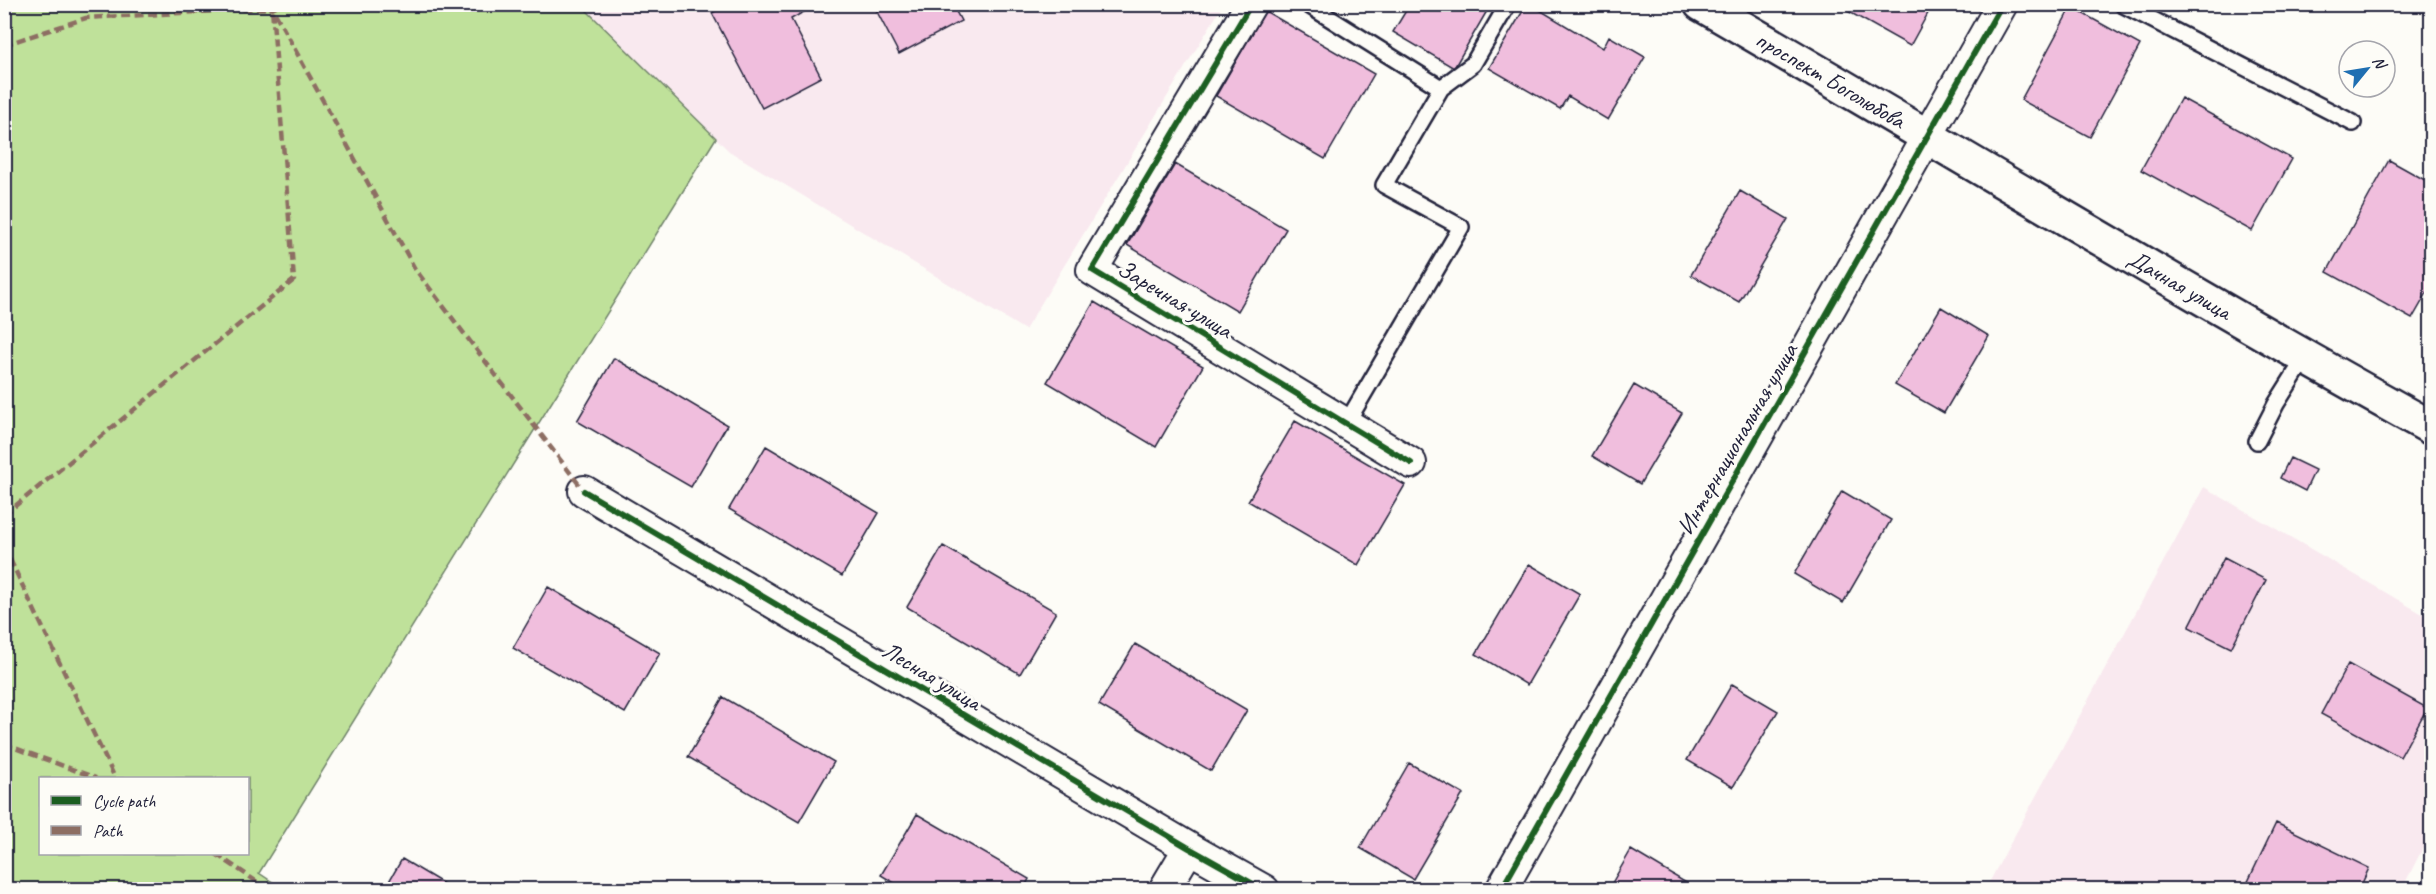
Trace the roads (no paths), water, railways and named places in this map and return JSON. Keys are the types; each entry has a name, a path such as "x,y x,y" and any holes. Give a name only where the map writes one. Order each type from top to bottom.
{"main road":[{"name":"проспект Боголюбова","path":"1701,4 1929,136"},
{"name":"Дачная улица","path":"1929,136 2305,358 2432,428"}],"street":[{"name":"Заречная улица","path":"1251,4 1092,270 1411,464"},
{"name":"Интернациональная улица","path":"1501,890 2002,4"},
{"name":"Лесная улица","path":"584,491 1264,890"},
{"path":"1164,890 1189,848"}],"lane":[{"path":"1307,4 1441,88"},
{"path":"1346,424 1461,227 1384,185 1441,88 1473,64 1508,4"},
{"path":"2122,4 2353,123"},
{"path":"2257,441 2305,358"}]}
